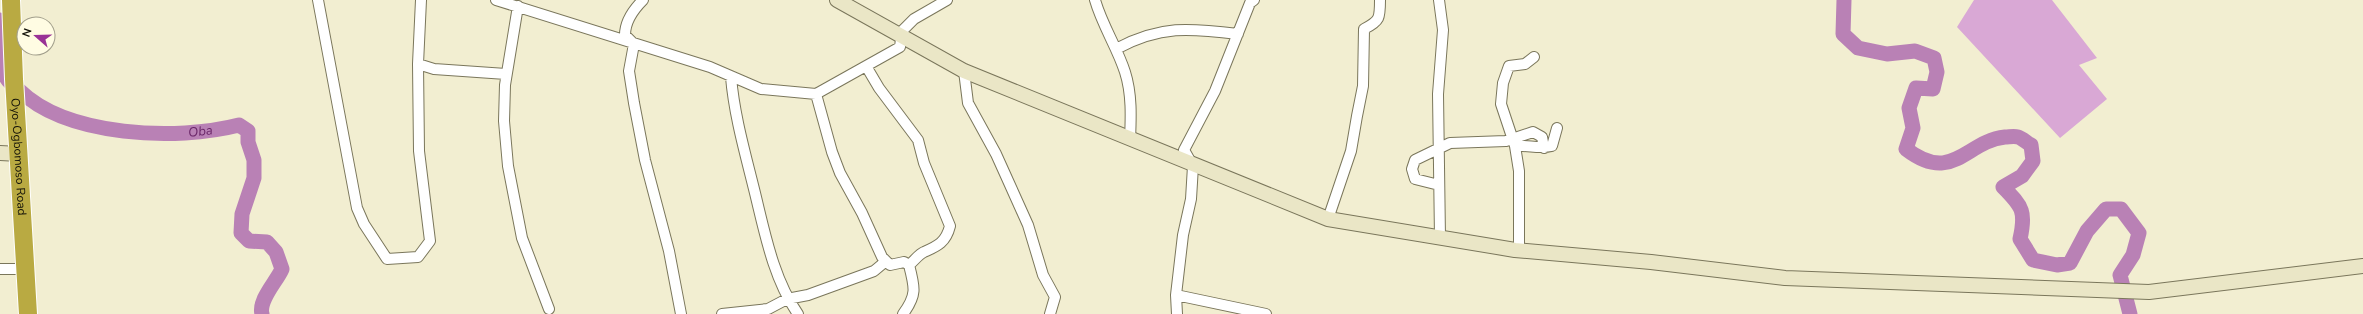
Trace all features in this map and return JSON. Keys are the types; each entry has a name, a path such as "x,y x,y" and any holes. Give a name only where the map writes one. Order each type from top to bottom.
{"highway":[{"name":"Oyo-Ogbomoso Road","path":"11,0 14,79 28,314"}],"street":[{"path":"318,0 358,208 364,224 387,259 418,257 430,241 420,151 418,64 421,0"},
{"path":"496,0 710,67 761,89 816,94 900,47 902,31 914,20 947,0"},
{"path":"634,44 625,35 625,28 628,20 643,0"},
{"path":"837,0 964,71 1193,166 1328,219 1519,251 1651,262 1785,278 2149,292 2363,266"},
{"path":"1095,0 1100,17 1116,49 1130,93 1130,140"},
{"path":"1177,314 1176,295 1183,235 1191,199 1193,166 1184,150 1215,91 1250,3 1254,0"},
{"path":"1328,219 1351,151 1358,116 1363,86 1364,29 1376,23 1380,15 1380,0"},
{"path":"1439,0 1443,30 1438,94 1440,238"},
{"path":"518,6 506,74 504,121 508,166 522,238 549,309"},
{"path":"1116,49 1136,38 1168,30 1206,30 1238,34"},
{"path":"634,44 629,71 634,103 645,160 669,251 681,314"},
{"path":"1519,251 1519,171 1514,143 1501,104 1503,83 1509,66 1525,64 1534,57"},
{"path":"418,64 434,69 506,74"},
{"path":"866,66 879,88 918,140 924,163 950,226 948,235 941,245 923,252 910,265"},
{"path":"964,71 968,103 996,154 1010,185 1028,226 1043,275 1055,297 1050,314"},
{"path":"731,77 741,137 764,228 787,299 798,314"},
{"path":"816,94 832,152 840,173 862,213 882,257 890,265 904,262 910,265"},
{"path":"1439,185 1414,179 1412,169 1415,160 1450,143 1506,141 1544,148 1552,146 1557,128"},
{"path":"1514,143 1533,132 1542,137 1544,148"},
{"path":"0,153 19,154"},
{"path":"722,314 768,309 787,299 808,295 874,271 886,261"},
{"path":"903,314 914,299 913,280 910,265"},
{"path":"0,269 26,269"},
{"path":"1176,295 1266,314"}],"shaded area":[{"path":"1974,0 2052,0 2097,58 2079,65 2107,99 2060,138 1957,27"}],"waterway":[{"path":"1844,0 1843,34 1858,48 1887,54 1915,51 1934,58 1937,72 1933,89 1916,88 1909,108 1913,128 1906,149 1922,159 1936,163 1948,162 1991,140 2005,137 2018,137 2031,145 2033,161 2022,176 2003,187 2019,205 2023,216 2020,239 2033,260 2057,265 2070,263 2087,231 2106,209 2121,209 2139,233 2133,255 2120,275 2130,314"},
{"name":"Oba","path":"0,20 4,67 7,79 40,106 65,118 93,126 124,131 185,133 214,130 239,125 248,131 248,142 254,160 254,178 242,214 241,233 249,241 267,242 276,252 282,269 265,297 262,314"}]}
